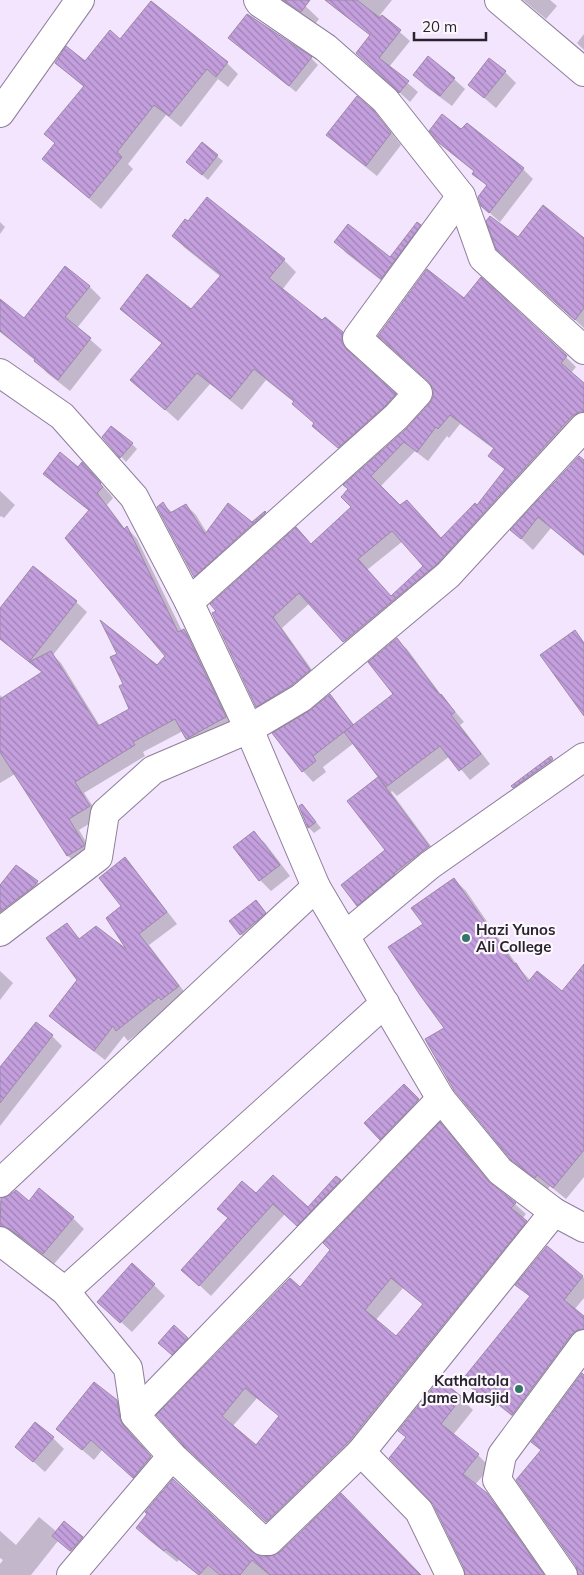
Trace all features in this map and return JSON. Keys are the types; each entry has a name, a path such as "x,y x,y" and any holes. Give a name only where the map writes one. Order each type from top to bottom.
{"street":[{"path":"0,113 80,0"},
{"path":"258,0 326,48 385,100 461,196 483,258 584,350"},
{"path":"499,0 584,72"},
{"path":"189,602 396,417 418,393 357,338 461,196"},
{"path":"0,373 62,416 134,497 189,602 249,729 316,887 442,1099 500,1172 554,1212 584,1228"},
{"path":"0,932 98,857 105,813 153,770 249,729 301,698 448,575 584,428"},
{"path":"346,936 430,865 584,757"},
{"path":"0,1183 316,887"},
{"path":"65,1291 385,1003"},
{"path":"135,1415 442,1099"},
{"path":"0,1241 65,1291 128,1368 135,1415 172,1456 263,1540 269,1541 360,1452 554,1212"},
{"path":"564,1575 497,1480 502,1455 584,1344"},
{"path":"360,1452 419,1511 450,1575"},
{"path":"71,1575 172,1456"}],"building":[{"path":"283,0 310,0 301,12"},
{"path":"325,0 357,0 380,18 382,15 401,30 379,58 409,81 399,93 356,53 370,35"},
{"path":"151,1 228,62 216,77 207,69 169,116 154,105 117,152 122,157 89,198 42,159 55,143 44,134 84,86 55,63 66,46 85,61 110,30 120,39"},
{"path":"247,14 312,57 289,86 228,38"},
{"path":"428,56 455,78 440,96 413,75"},
{"path":"489,58 506,71 484,98 468,85"},
{"path":"357,96 374,111 391,133 366,166 326,135"},
{"path":"442,114 461,129 467,123 524,168 489,213 481,206 478,197 487,185 472,174 474,171 439,143 429,131"},
{"path":"202,142 218,155 202,175 186,162"},
{"path":"207,197 285,259 269,278 322,320 325,317 343,332 342,343 346,349 396,394 338,448 312,426 314,423 292,404 294,401 254,369 230,399 197,373 165,410 130,380 162,343 120,309 147,274 191,309 221,275 172,236 185,219 188,221"},
{"path":"543,205 584,238 584,308 575,320 496,249 486,221 490,216 518,237"},
{"path":"417,222 421,225 381,279 334,242 348,224 390,257"},
{"path":"65,266 90,286 65,317 91,338 58,380 0,331 0,299 24,318"},
{"path":"427,269 464,298 481,277 567,356 561,363 584,383 584,412 579,412 572,416 437,564 343,642 299,593 273,617 310,670 292,685 256,707 212,613 216,611 210,604 296,527 311,544 351,507 341,497 348,489 343,485 406,429 430,403 433,397 433,389 429,382 378,336","holes":["450,415 494,448 488,456 505,469 477,505 475,503 441,538 407,500 400,505 371,476 404,442 417,452 436,427 438,429","392,531 423,566 391,596 358,559"]},
{"path":"111,426 133,443 120,458 102,437"},
{"path":"60,452 78,467 82,462 101,483 103,487 97,493 124,529 127,526 178,632 184,629 226,717 186,739 175,719 133,742 135,745 75,782 90,806 69,819 84,846 67,856 0,752 0,699 42,672 29,662 51,651 98,726 129,709 119,686 123,684 110,657 117,654 100,620 157,665 165,656 65,538 89,510 43,474"},
{"path":"579,456 584,460 584,555 538,517 521,539 510,530"},
{"path":"163,502 170,513 186,504 205,534 228,503 252,522 266,512 194,577 157,507"},
{"path":"33,566 77,601 29,662 0,639 0,608"},
{"path":"575,630 584,643 584,716 540,655"},
{"path":"397,638 455,712 451,715 481,754 459,771 440,746 386,787 344,732 393,694 368,662"},
{"path":"330,694 353,725 313,756 316,761 302,772 272,733 309,711"},
{"path":"551,756 553,759 513,788 511,786"},
{"path":"378,777 429,846 394,873 357,906 341,885 385,850 347,801"},
{"path":"302,804 316,822 308,828 299,806"},
{"path":"254,831 280,865 259,881 233,847"},
{"path":"125,857 167,912 139,934 179,986 161,1000 159,997 116,1031 113,1026 94,1051 49,1016 77,980 46,938 67,923 79,939 96,926 126,949 106,918 121,906 99,878"},
{"path":"16,865 38,881 0,912 0,885"},
{"path":"454,878 528,982 537,971 562,991 584,964 584,1150 553,1188 537,1175 535,1178 511,1160 454,1090 425,1039 444,1028 388,947 423,924 411,908"},
{"path":"256,900 266,913 240,935 229,921"},
{"path":"36,1022 53,1035 0,1103 0,1067"},
{"path":"404,1084 419,1099 380,1140 364,1123"},
{"path":"440,1122 488,1181 516,1203 511,1208 527,1221 349,1441 266,1522 183,1445 156,1415 290,1278 300,1287 330,1250 323,1243","holes":["391,1278 423,1304 396,1336 365,1310","245,1388 279,1416 256,1445 222,1416"]},
{"path":"273,1175 308,1207 336,1176 341,1180 297,1226 273,1204 199,1286 181,1270 228,1218 217,1209 242,1181 256,1193"},
{"path":"39,1188 74,1217 43,1254 10,1229 0,1226 1,1198 10,1195 16,1190 29,1201"},
{"path":"547,1246 583,1276 564,1300 584,1316 584,1329 577,1330 571,1335 512,1415 487,1395 484,1399 462,1380 530,1296 515,1285"},
{"path":"132,1263 155,1284 120,1323 97,1302"},
{"path":"174,1325 188,1338 172,1355 158,1343"},
{"path":"582,1373 584,1375 584,1575 578,1575 576,1566 516,1480 541,1450 531,1442"},
{"path":"440,1379 462,1397 441,1424 479,1454 463,1474 487,1493 544,1575 465,1575 464,1568 433,1504 389,1458 406,1437 398,1431"},
{"path":"94,1382 117,1400 120,1419 123,1425 151,1456 133,1478 91,1440 82,1450 56,1429"},
{"path":"35,1422 54,1437 33,1462 15,1447"},
{"path":"173,1479 252,1552 263,1557 280,1552 341,1493 421,1575 270,1575 252,1560 240,1575 220,1575 208,1565 199,1575 166,1549 164,1551 136,1528 147,1514 145,1512"},
{"path":"64,1521 83,1537 70,1551 52,1536"}],"place":[{"name":"Hazi Yunos Ali College","path":"466,938"},
{"name":"Kathaltola Jame Masjid","path":"519,1389"}]}
